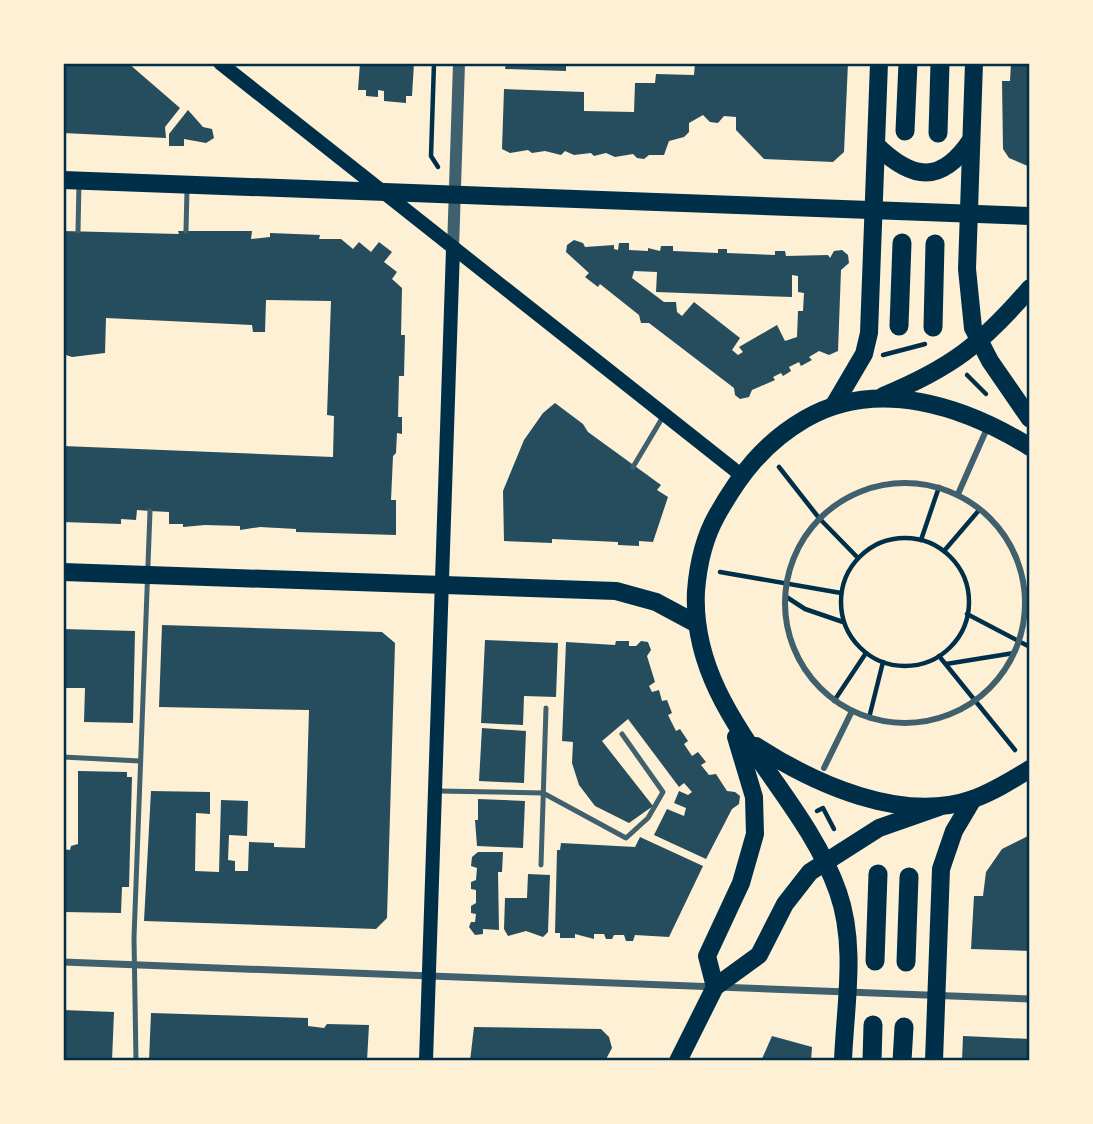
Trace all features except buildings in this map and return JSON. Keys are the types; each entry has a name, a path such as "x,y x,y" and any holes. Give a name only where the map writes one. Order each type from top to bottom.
{"highway":[{"path":"905,131 908,63"},
{"path":"938,133 940,63"},
{"path":"899,326 902,243"},
{"path":"934,334 935,244"},
{"path":"875,961 878,874"},
{"path":"906,962 909,877"},
{"path":"872,1061 873,1025"},
{"path":"902,1061 904,1027"}],"main road":[{"path":"220,63 236,68 383,193 741,475"},
{"path":"834,405 864,354 869,333 879,63"},
{"path":"974,63 967,290 973,328 980,343 1030,419"},
{"path":"876,145 900,166 910,172 922,173 947,167 971,140"},
{"path":"71,180 1030,216"},
{"path":"426,1061 453,249"},
{"path":"878,398 941,369 980,343 1030,288"},
{"path":"715,986 707,956 741,883 755,834 756,815 750,777 705,663 697,624 697,583 711,526 741,475 763,449 800,422 834,405 878,398 939,405 990,424 1030,447"},
{"path":"63,572 616,591 656,602 697,624"},
{"path":"725,708 803,821 825,860 844,915 847,938 843,1061"},
{"path":"747,740 803,775 841,791 879,800 939,807"},
{"path":"678,1061 715,986 759,955 796,888 825,860 879,828 939,807 973,799 1030,769"},
{"path":"934,1061 941,869 954,831 973,799"}],"street":[{"path":"453,249 459,63"},
{"path":"958,494 985,433"},
{"path":"907,482 939,487 958,494 981,509 1008,540 1023,580 1024,622 1014,653 1004,671 975,701 956,712 924,722 891,723 852,711 819,688 796,655 789,636 786,584 803,538 819,518 845,498 875,486 907,482"},
{"path":"824,768 852,711"},
{"path":"63,962 1030,999"}],"lane":[{"path":"71,180 78,231"},
{"path":"186,232 187,184"},
{"path":"633,467 664,415"},
{"path":"136,1061 135,964 140,761 150,510"},
{"path":"541,865 546,708"},
{"path":"435,790 543,793 626,838 648,818 663,793 622,734"},
{"path":"63,757 140,761"}],"path":[{"path":"435,63 431,156 454,195"},
{"path":"873,356 893,353 934,334"},
{"path":"967,375 995,402"},
{"path":"779,467 819,518 858,558"},
{"path":"920,540 939,487"},
{"path":"944,551 981,509"},
{"path":"887,540 920,540 944,551 954,561 964,580 967,614 952,645 939,656 912,666 883,662 866,653 844,622 841,593 847,574 858,558 887,540"},
{"path":"720,572 841,593"},
{"path":"785,596 805,609 844,622"},
{"path":"967,614 1030,647"},
{"path":"834,701 866,653"},
{"path":"945,664 1014,653"},
{"path":"939,656 1015,750"},
{"path":"869,718 883,662"},
{"path":"813,813 823,808 834,829"}]}
